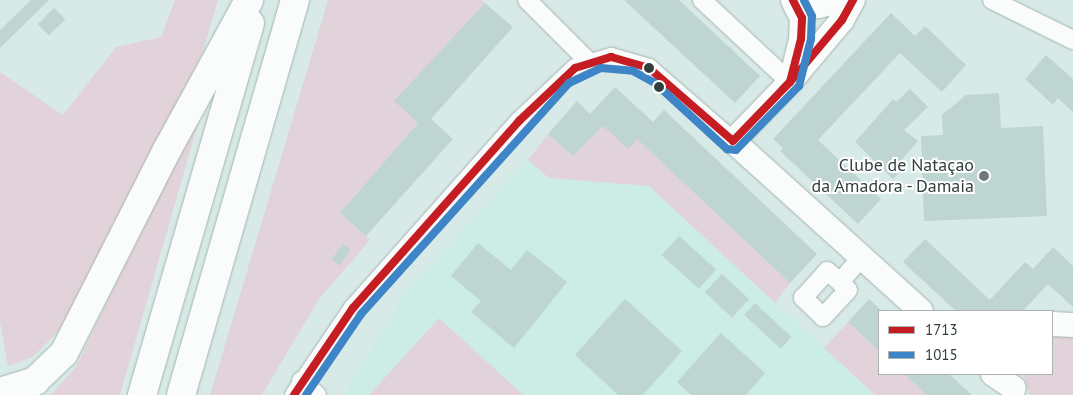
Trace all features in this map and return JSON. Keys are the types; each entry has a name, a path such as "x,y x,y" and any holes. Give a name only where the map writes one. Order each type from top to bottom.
{"highway":[{"path":"0,392 34,381 64,353 167,150 249,0"},
{"path":"142,395 256,0"},
{"path":"181,395 295,2"}],"street":[{"path":"527,0 588,62"},
{"path":"702,0 790,82"},
{"path":"790,82 801,39 802,18 793,0"},
{"path":"798,0 818,6 845,0"},
{"path":"733,141 790,82 842,20 853,0"},
{"path":"992,0 1073,40"},
{"path":"317,395 298,388 353,308 519,121 563,75 588,62 622,58 661,75 920,310"},
{"path":"840,282 861,258"},
{"path":"994,375 1014,389"}],"shaded area":[{"path":"175,0 218,0 203,51 71,318 33,357 8,366 0,322 0,72 63,115 116,47 161,37"},
{"path":"328,0 482,0 485,3 395,101 418,123 340,213 370,240 319,299 262,395 210,395"},
{"path":"201,113 120,395 50,395 76,367 168,174"},
{"path":"603,126 637,139 790,283 775,303 649,186 549,178 528,160 548,134 573,156"},
{"path":"528,160 549,178 649,186 875,395 344,395 406,291"},
{"path":"439,318 523,395 369,395"},
{"path":"848,322 878,350 878,375 905,375 927,395 875,395 824,348"},
{"path":"1068,336 1073,338 1073,395 1030,395 1023,375 1053,375 1053,337"}],"building":[{"path":"31,0 49,0 0,48 0,30"},
{"path":"624,0 679,0 760,76 735,103"},
{"path":"485,3 513,27 431,119 453,139 366,236 340,213 418,123 394,101"},
{"path":"54,8 65,19 49,36 38,24"},
{"path":"891,13 915,36 925,26 966,65 942,92 900,53 818,140 881,199 858,224 780,151 783,148 773,139"},
{"path":"1046,55 1073,79 1073,112 1058,98 1053,105 1025,79"},
{"path":"615,87 653,122 664,110 817,254 790,283 637,139 628,149 603,126 573,156 548,134 577,101 590,114"},
{"path":"910,89 928,107 904,130 918,141 902,159 907,165 893,179 855,142 893,99 896,102"},
{"name":"Clube de Nataçao da Amadora - Damaia","path":"999,93 1001,128 1043,126 1047,216 924,221 921,136 943,135 942,115 966,95"},
{"path":"679,236 716,269 699,289 662,255"},
{"path":"925,239 990,300 1025,262 1033,269 1053,247 1073,266 1073,307 1048,284 1024,310 955,310 903,262"},
{"path":"478,243 511,270 527,250 567,282 514,348 471,312 481,301 451,276"},
{"path":"343,244 351,250 340,265 332,259"},
{"path":"722,274 749,299 732,318 705,292"},
{"path":"625,299 682,351 643,395 618,395 575,355"},
{"path":"869,299 881,310 878,310 878,350 848,322"},
{"path":"755,303 792,337 781,349 744,315"},
{"path":"721,333 765,373 746,395 691,395 677,382"},
{"path":"905,375 950,375 972,395 927,395"}],"transit line":[{"name":"1713","path":"783,89 790,82 801,39 802,18 793,0"},
{"name":"1015","path":"306,395 361,314 569,83 601,68 633,71 655,83 727,149 736,150 799,86 811,39 812,16 804,0"},
{"name":"1713","path":"733,141 790,82 842,20 853,0"},
{"name":"1713","path":"294,395 353,308 519,121 575,68 611,57 649,68 733,141"}],"place":[{"name":"Clube de Nataçao da Amadora - Damaia","path":"984,176"}]}
